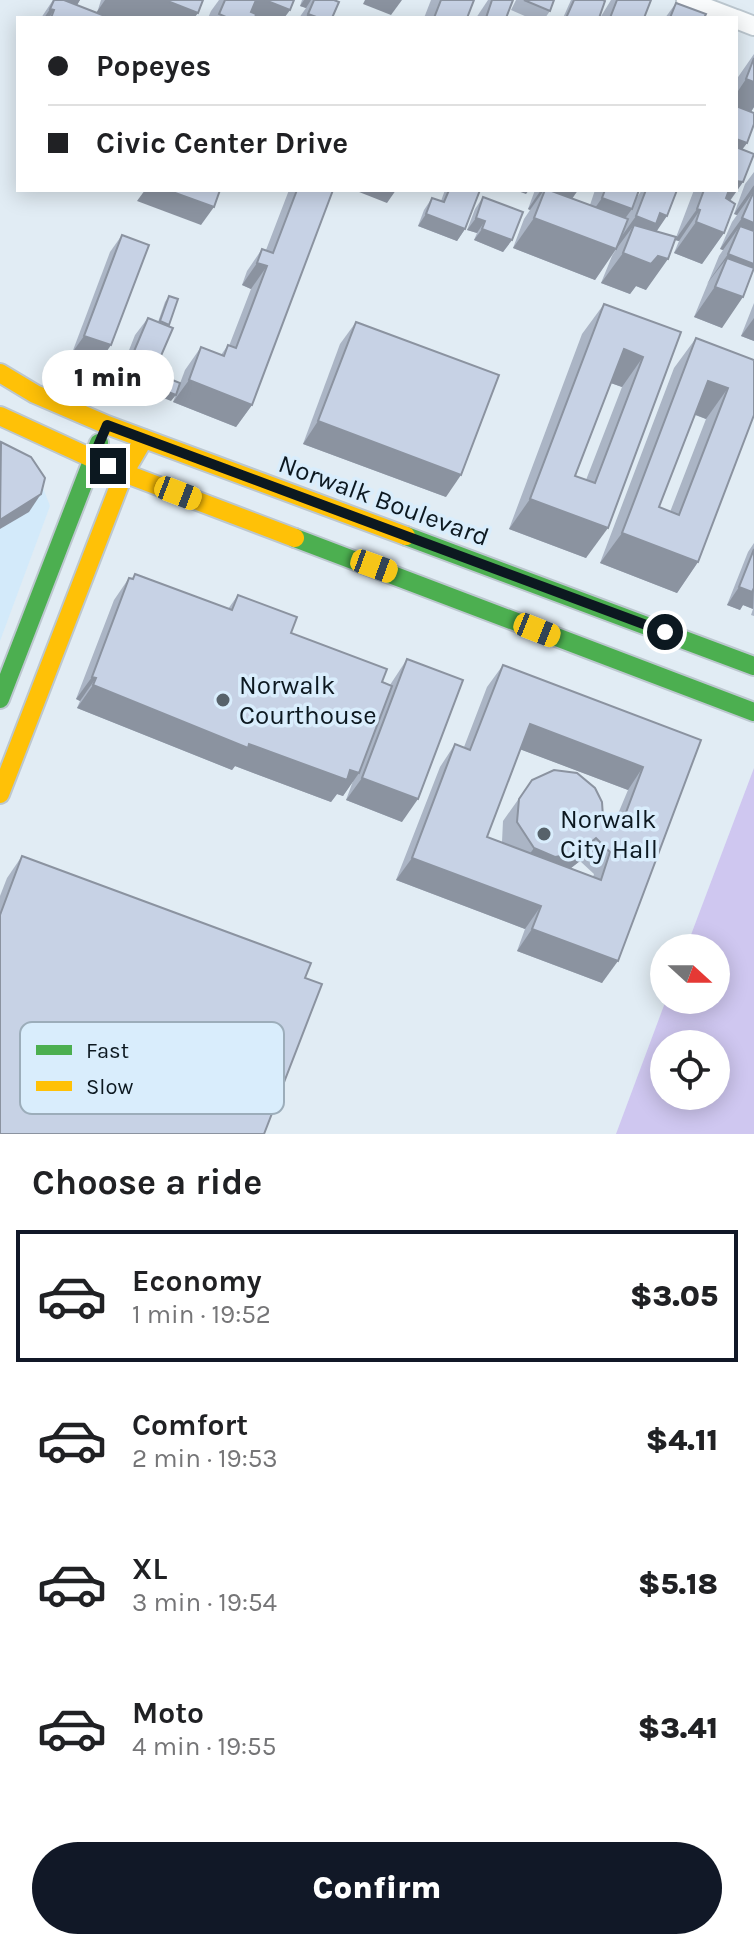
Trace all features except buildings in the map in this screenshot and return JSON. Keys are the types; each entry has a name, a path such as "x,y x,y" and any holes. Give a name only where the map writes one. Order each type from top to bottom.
{"main road":[{"name":"Norwalk Boulevard","path":"0,373 35,394 107,425 754,666"},
{"path":"0,416 124,473 754,712"},
{"path":"0,699 107,425"},
{"path":"0,794 124,473 144,439"}],"street":[{"path":"686,0 726,16"}],"shaded area":[{"path":"0,455 37,472 50,506 0,641"},
{"path":"754,768 754,1134 616,1134 650,1043 650,1110 730,1110 730,1030 655,1030 661,1014 730,1014 730,934 691,934"}],"traffic: fast":[{"path":"0,699 99,443"},
{"path":"406,536 754,666"},
{"path":"295,538 754,712"}],"traffic: slow":[{"path":"0,373 35,394 107,425 406,536"},
{"path":"0,416 124,473 295,538"},
{"path":"0,794 124,473 144,439"}],"place":[{"name":"Norwalk Courthouse","path":"223,700"},
{"name":"Norwalk City Hall","path":"544,834"}],"route":[{"path":"108,466 92,460 107,425 665,632"}]}
